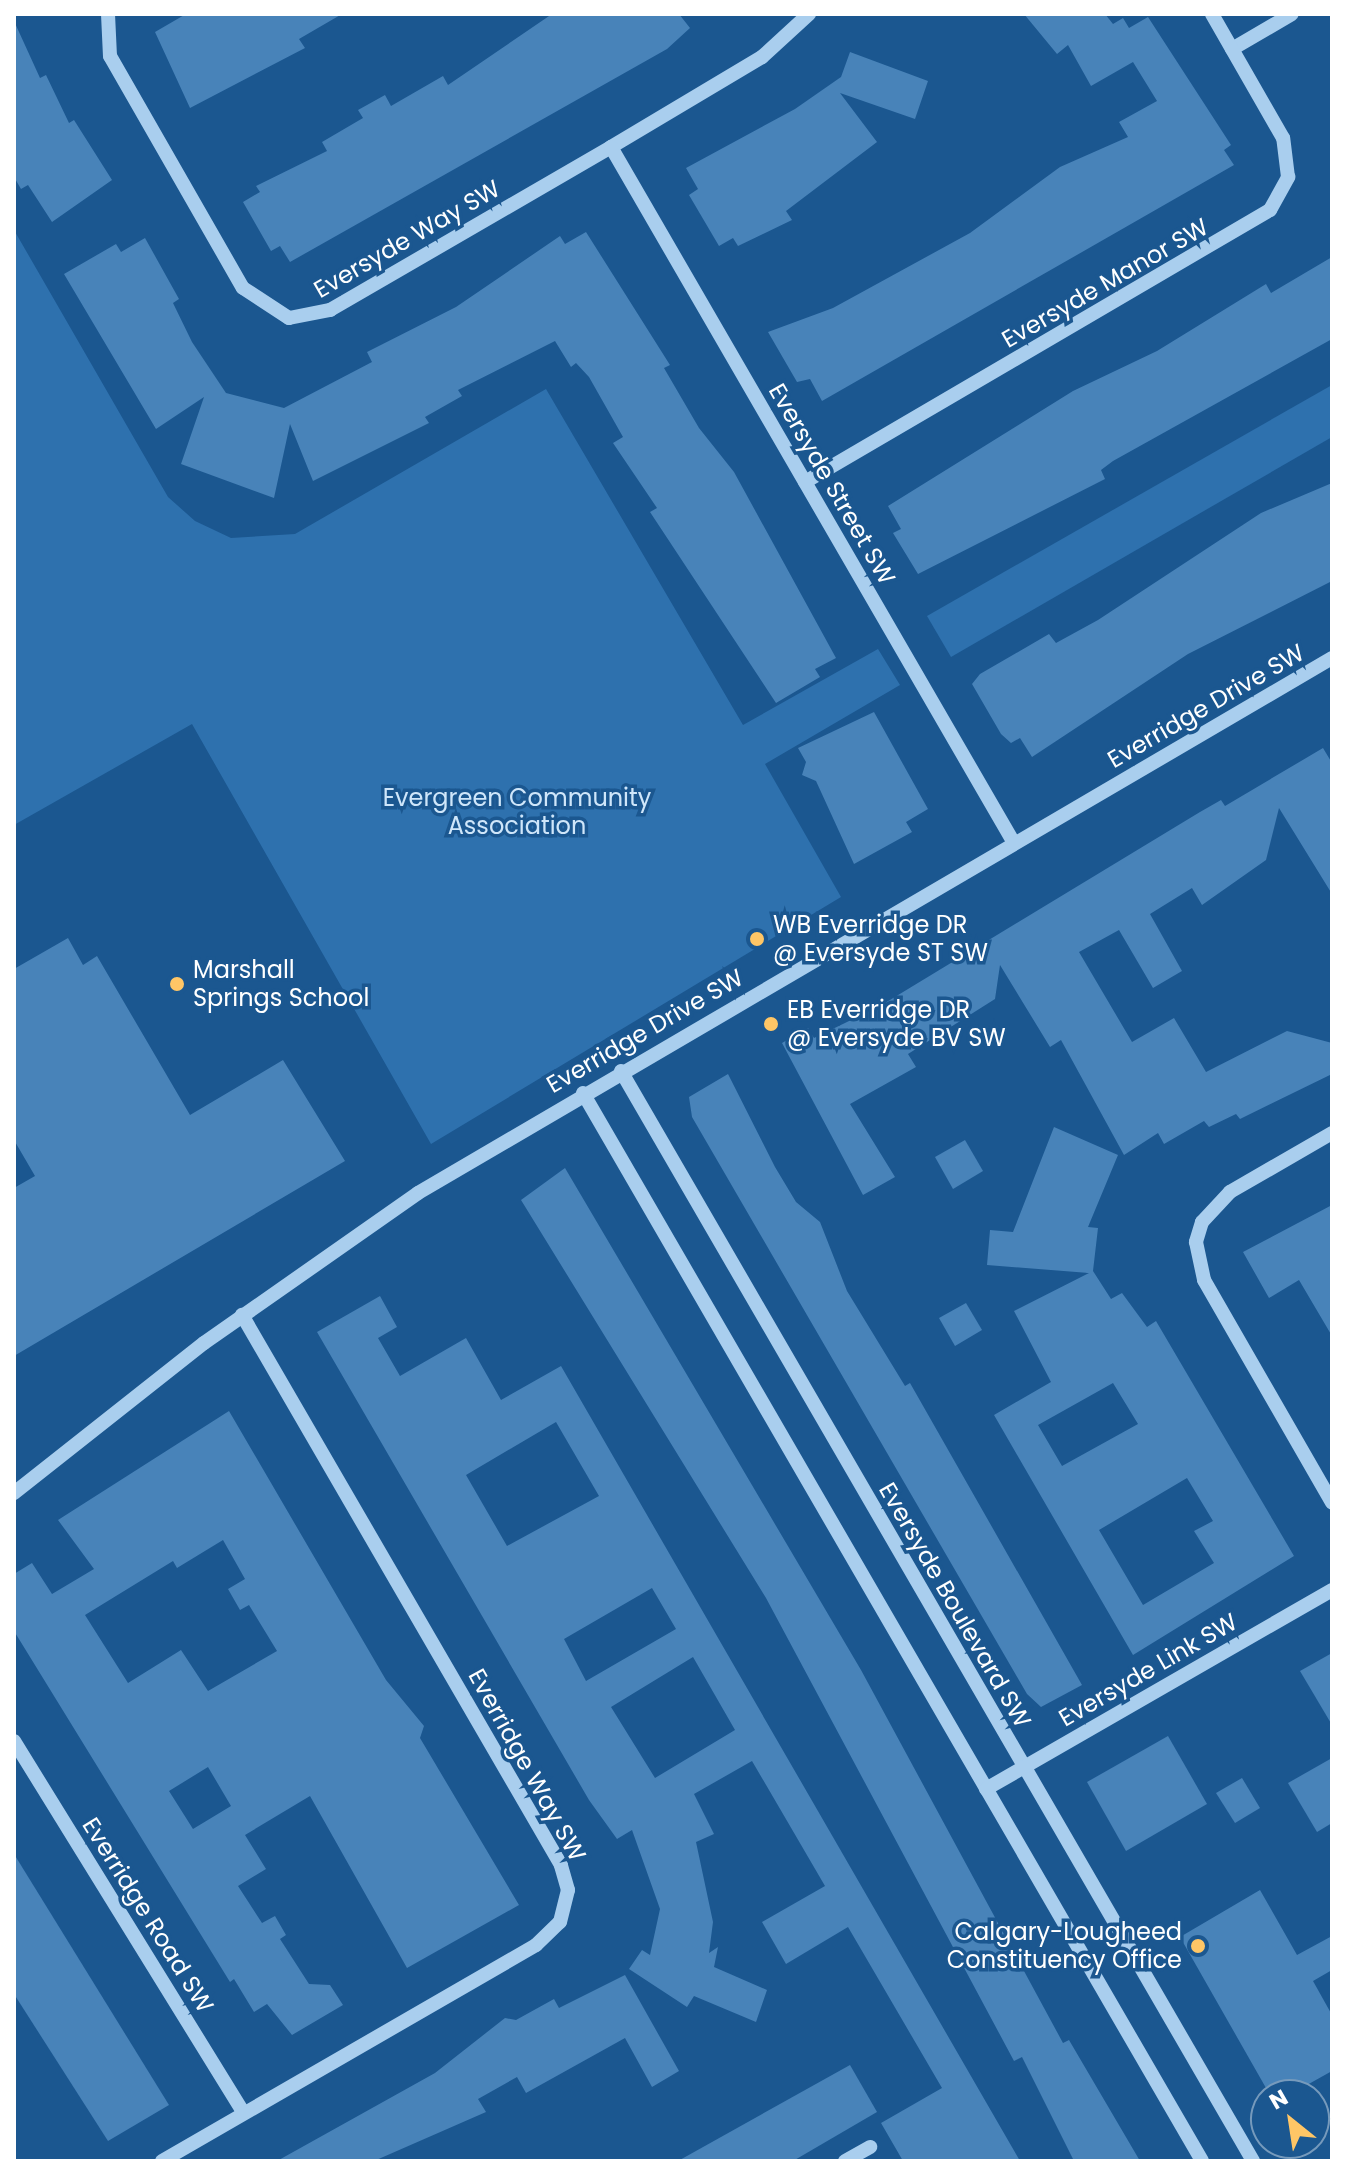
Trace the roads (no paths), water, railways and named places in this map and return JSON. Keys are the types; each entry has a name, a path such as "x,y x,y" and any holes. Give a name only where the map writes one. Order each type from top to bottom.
{"street":[{"name":"Eversyde Way SW","path":"108,14 110,56 243,288 289,318 330,310 611,147 762,57 809,14"},
{"path":"1212,14 1232,49 1292,14"},
{"name":"Eversyde Manor SW","path":"805,482 1270,210 1288,177 1283,138 1232,49"},
{"name":"Eversyde Street SW","path":"611,147 1014,843"},
{"name":"Everridge Drive SW","path":"14,1493 242,1315 418,1193 583,1093 1331,660"},
{"name":"Eversyde Boulevard SW","path":"621,1071 1253,2161"},
{"path":"583,1093 1202,2161"},
{"path":"1332,1133 1230,1192 1202,1222 1196,1242 1204,1280 1332,1503"},
{"name":"Everridge Way SW","path":"162,2161 536,1945 560,1922 568,1890 561,1865 242,1315"},
{"name":"Eversyde Link SW","path":"986,1789 1332,1590"},
{"name":"Everridge Road SW","path":"14,1741 244,2113"},
{"path":"845,2161 870,2147"}],"place":[{"name":"WB Everridge DR @ Eversyde ST SW","path":"757,939"},
{"name":"Marshall Springs School","path":"177,984"},
{"name":"EB Everridge DR @ Eversyde BV SW","path":"771,1024"},
{"name":"Calgary-Lougheed Constituency Office","path":"1198,1946"}],"park label":[{"name":"Evergreen Community Association","path":"517,812"}]}
